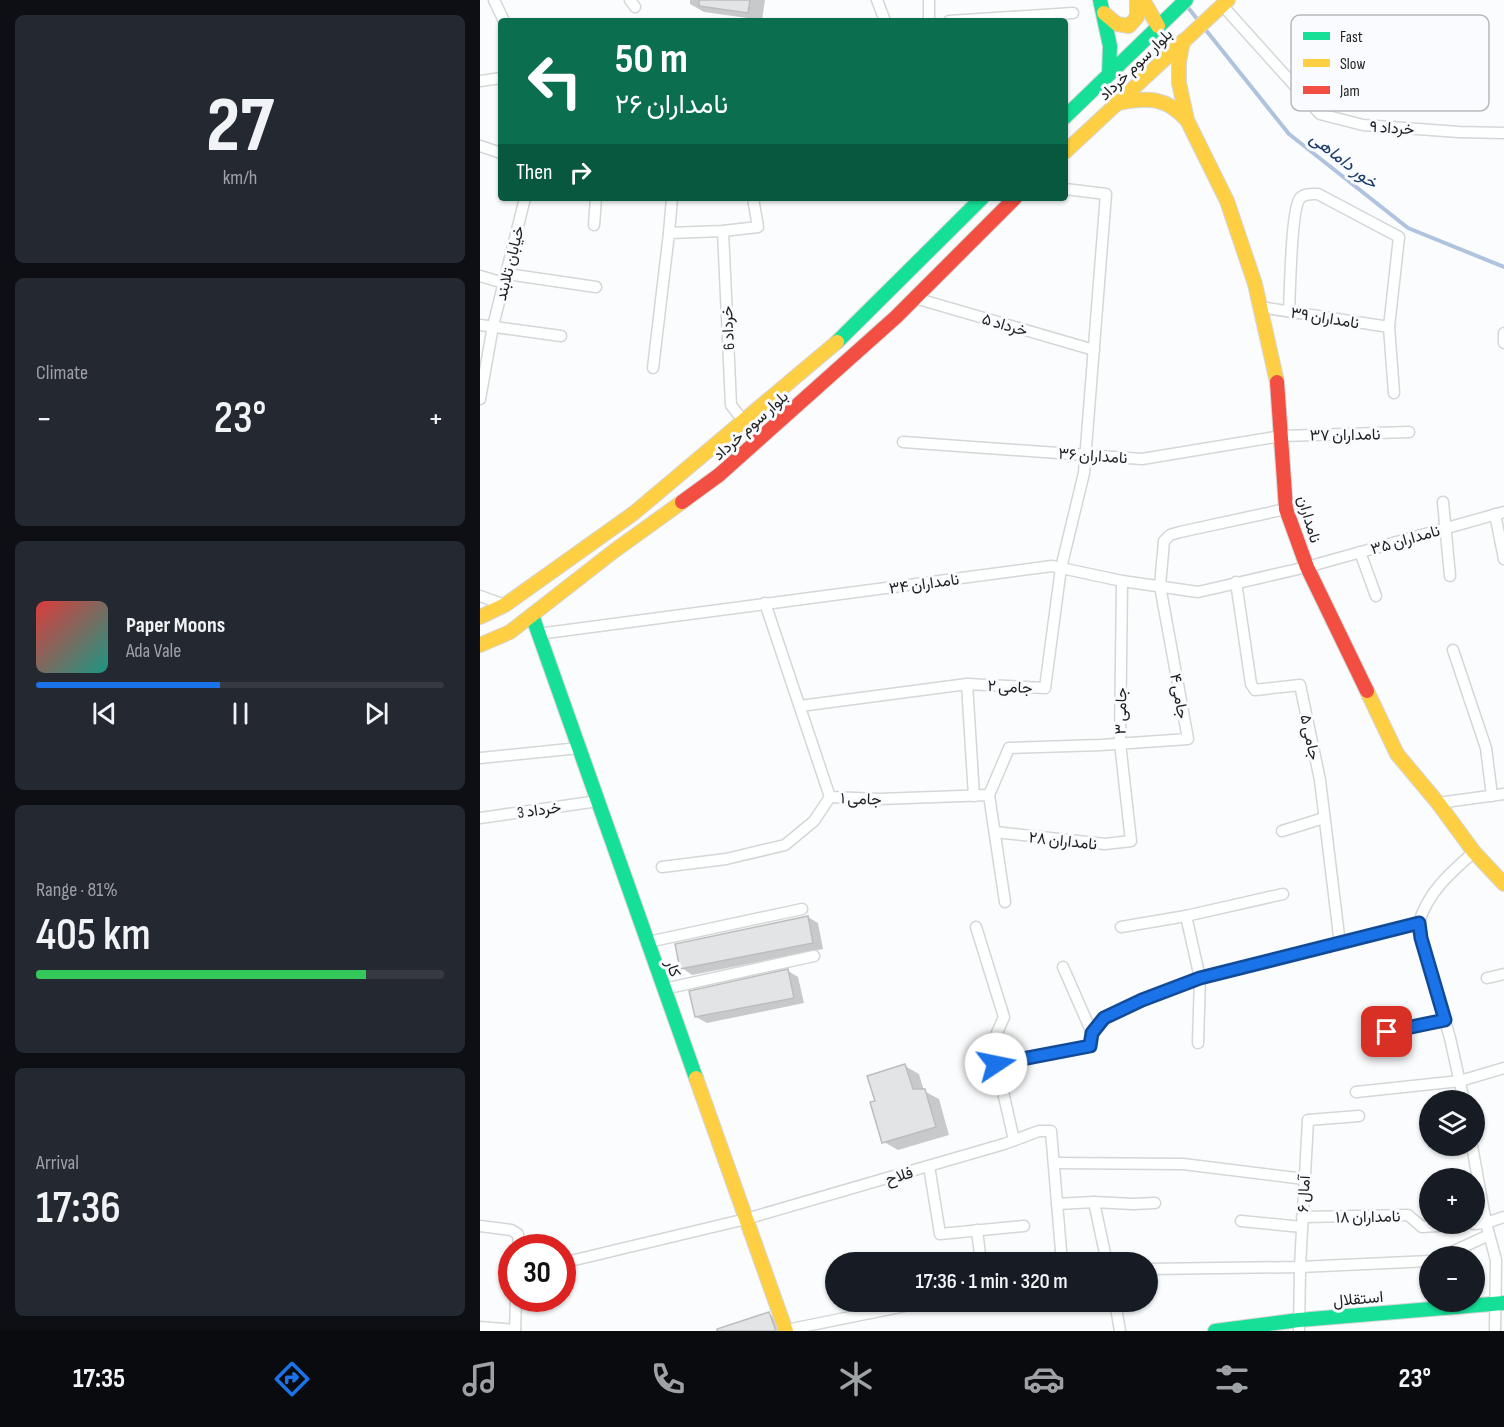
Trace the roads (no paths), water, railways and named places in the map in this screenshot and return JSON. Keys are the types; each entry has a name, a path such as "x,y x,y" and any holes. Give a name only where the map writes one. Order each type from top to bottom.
{"street":[{"path":"494,0 503,18"},
{"path":"877,0 884,18"},
{"path":"929,0 929,18"},
{"path":"1101,5 1113,24 1123,27 1131,25 1138,17 1137,0"},
{"path":"1143,0 1158,26"},
{"name":"بلوار سوم خرداد","path":"1068,114 1186,0"},
{"path":"1101,5 1110,46 1109,74"},
{"name":"بلوار سوم خرداد","path":"1068,149 1222,6"},
{"name":"خرداد ۹","path":"1222,6 1291,82"},
{"path":"1021,18 1073,13"},
{"name":"نامداران","path":"1186,38 1179,62 1179,83 1187,120 1227,201 1255,284 1278,388 1286,509 1307,567 1397,754 1438,803 1474,852 1504,884"},
{"path":"480,81 498,78"},
{"name":"نامداران","path":"1118,102 1137,99 1158,101 1173,106 1187,120"},
{"name":"خرداد ۹","path":"1317,111 1320,114 1363,124 1459,132 1504,133"},
{"path":"480,146 498,152"},
{"path":"1061,568 1084,473 1106,194 1068,189"},
{"path":"1289,311 1296,208 1300,198 1308,194 1318,194 1399,237 1389,327 1394,393"},
{"name":"خیابان تلابند","path":"480,399 493,326 524,201"},
{"path":"594,225 596,201"},
{"path":"652,368 672,201"},
{"path":"669,233 758,227 754,201"},
{"name":"بلوار سوم خرداد","path":"480,617 505,605 634,513 843,337 979,201"},
{"name":"بلوار سوم خرداد","path":"480,645 510,632 614,551 719,475 915,298 1012,201"},
{"path":"948,230 963,249"},
{"name":"خرداد 6","path":"723,231 731,405 743,421"},
{"path":"480,276 596,286"},
{"name":"خرداد ۵","path":"915,298 1094,350"},
{"name":"نامداران ۳۹","path":"1260,307 1389,327"},
{"path":"480,325 561,336"},
{"path":"1504,333 1504,344"},
{"name":"نامداران ۳۷","path":"1281,436 1409,432"},
{"name":"نامداران ۳۶","path":"903,442 1142,459 1281,436"},
{"path":"1443,502 1450,576"},
{"path":"1160,586 1164,541 1170,535 1286,509"},
{"path":"1499,513 1504,559"},
{"name":"نامداران ۳۵","path":"1307,567 1499,513"},
{"path":"1360,552 1376,596"},
{"name":"نامداران ۳۴","path":"538,634 1052,566 1122,581 1198,592 1307,567"},
{"name":"جامی ۲","path":"974,796 967,684 1045,688 1061,568"},
{"name":"جامی ۳","path":"1122,581 1120,743 1131,841"},
{"name":"جامی ۵","path":"1236,582 1251,684 1255,690 1300,685 1320,780 1340,944"},
{"name":"جامی ۴","path":"1120,743 1188,739 1160,586"},
{"path":"480,596 505,605"},
{"name":"جامی ۱","path":"765,603 830,797 879,799 989,795"},
{"name":"کار","path":"532,615 786,1331"},
{"path":"1453,650 1486,748 1492,796"},
{"path":"800,706 967,684"},
{"path":"1005,902 989,795 1009,748 1120,743"},
{"path":"480,758 579,748"},
{"path":"1438,803 1504,794"},
{"path":"662,867 726,859 785,845 814,820 830,797"},
{"name":"خرداد 3","path":"480,818 598,801"},
{"path":"1282,831 1324,818"},
{"name":"نامداران ۲۸","path":"995,832 1105,844 1131,841"},
{"path":"1462,1090 1419,923 1423,908 1447,876 1474,852"},
{"path":"1121,927 1186,916 1283,894"},
{"path":"648,942 802,909"},
{"path":"1186,916 1200,978 1197,1043"},
{"path":"996,1064 1090,1046 1092,1033 1104,1018 1142,1000 1200,978 1419,923"},
{"path":"976,927 1004,1017 992,1044 1014,1140"},
{"path":"664,989 813,956"},
{"path":"1064,967 1092,1033"},
{"path":"1487,978 1504,974"},
{"path":"1368,1036 1445,1020"},
{"path":"1356,1092 1460,1081 1504,1068"},
{"name":"آمال ۶","path":"1299,1325 1308,1120 1359,1116"},
{"name":"فلاح","path":"576,1260 746,1219 929,1166 1039,1131 1051,1131 1054,1163"},
{"path":"1474,1156 1489,1235 1499,1252 1496,1260 1499,1303 1496,1331"},
{"path":"1061,1252 1054,1163 1184,1164 1304,1179"},
{"path":"929,1166 940,1234 1024,1226"},
{"path":"1094,1202 1105,1252"},
{"path":"1057,1204 1155,1203"},
{"name":"نامداران ۱۸","path":"1241,1221 1302,1222 1408,1215 1419,1224"},
{"path":"1486,1223 1504,1217"},
{"path":"480,1226 511,1230 518,1234"},
{"path":"977,1230 980,1252"},
{"path":"1466,1246 1489,1235"},
{"path":"1158,1269 1300,1267 1419,1262"},
{"name":"استقلال","path":"1215,1331 1299,1325 1419,1307"},
{"path":"480,1327 515,1331 516,1312"},
{"path":"786,1331 877,1312"},
{"path":"1117,1312 1120,1331"}],"waterway":[{"name":"خور داماهی","path":"1186,5 1198,20"},
{"name":"خور داماهی","path":"1205,29 1289,134 1408,228 1504,267"}]}
